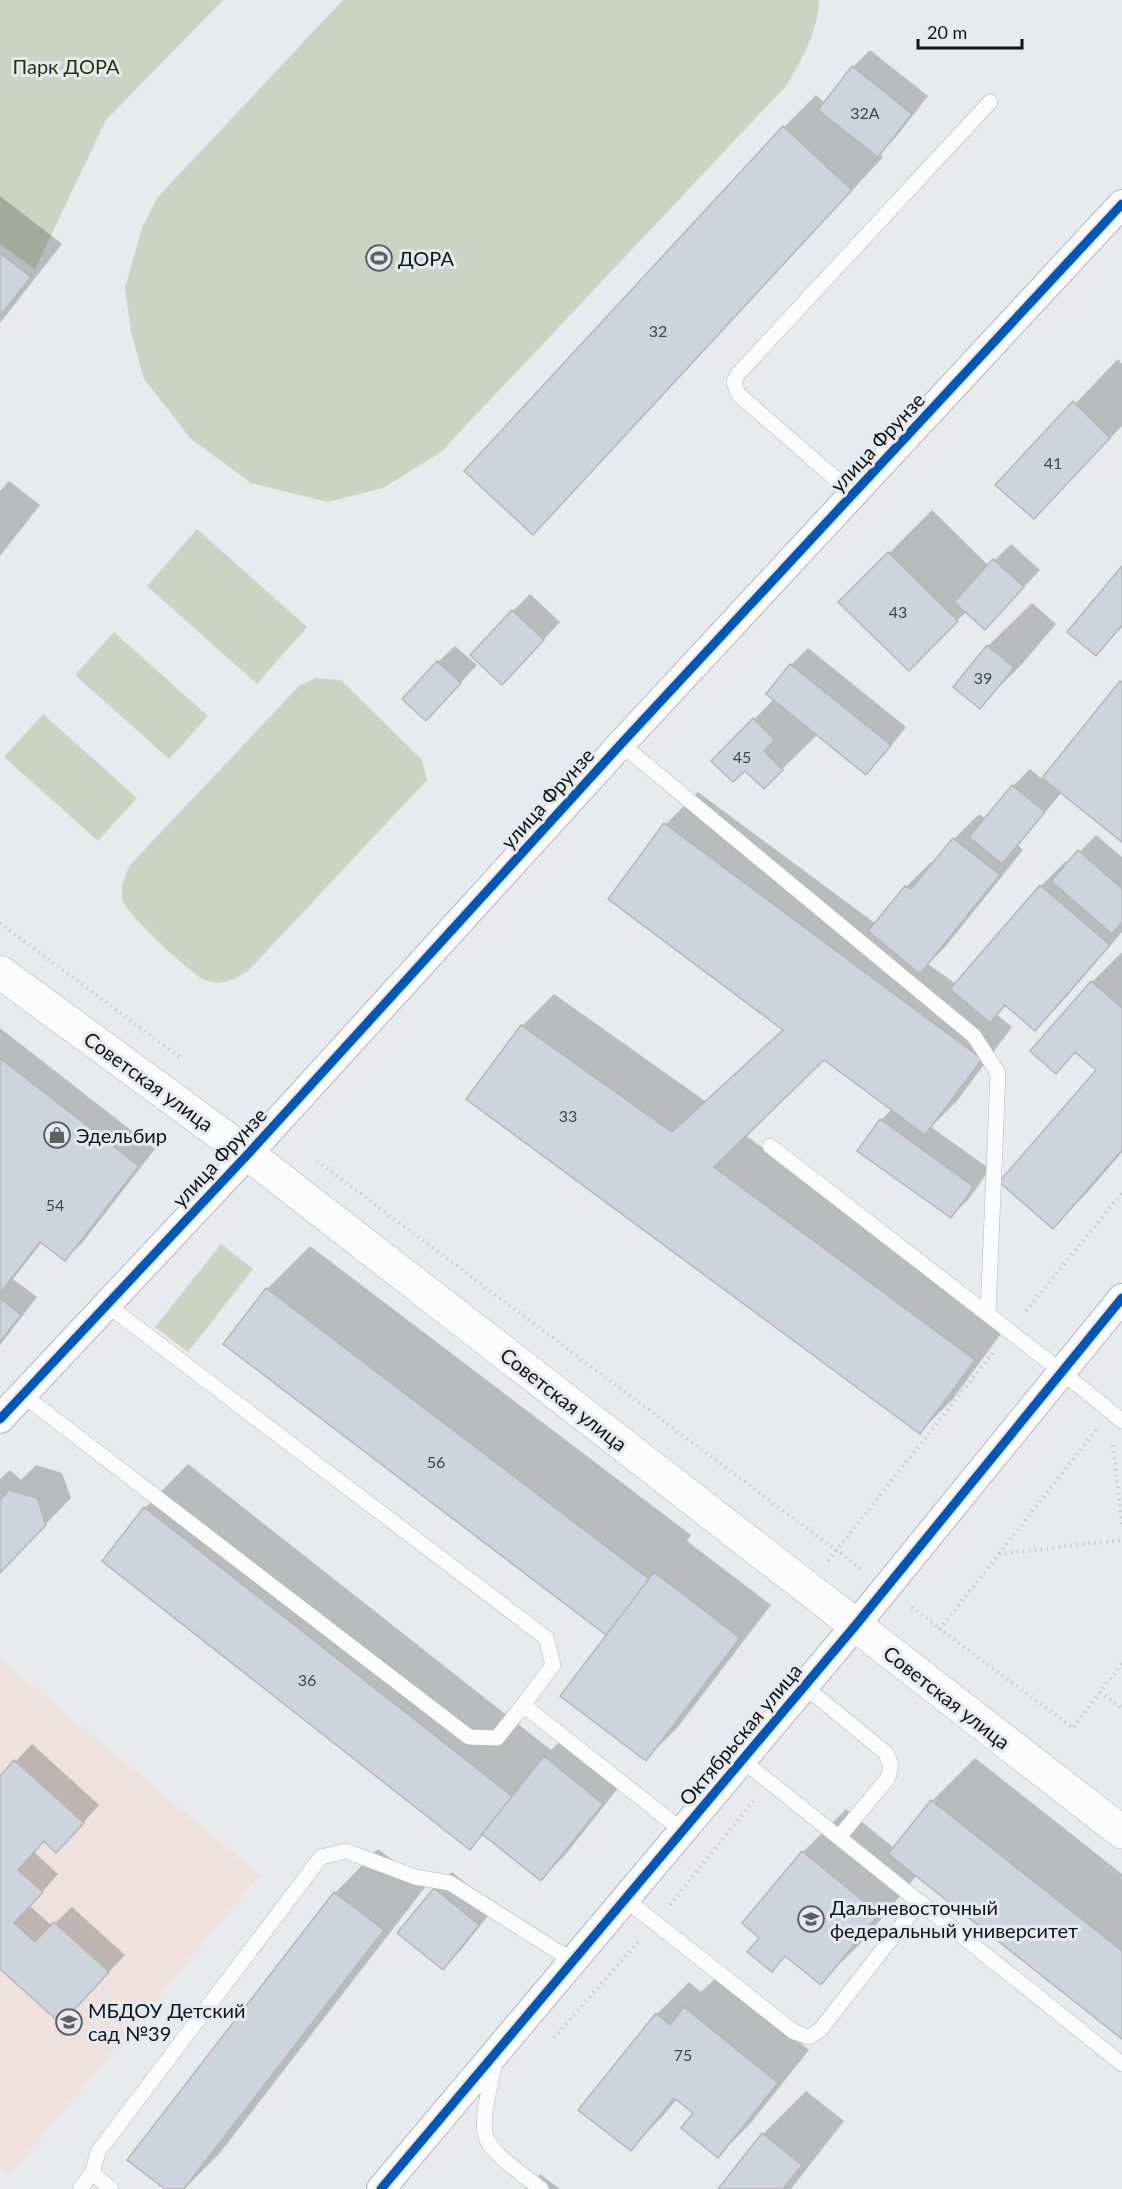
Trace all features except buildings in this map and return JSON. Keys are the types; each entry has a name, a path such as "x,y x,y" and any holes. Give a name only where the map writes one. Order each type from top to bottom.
{"main road":[{"name":"Советская улица","path":"0,972 248,1154 1122,1832"}],"street":[{"name":"улица Фрунзе","path":"0,1419 248,1154 621,744 1122,204"},
{"name":"Октябрьская улица","path":"381,2189 855,1626 1122,1298"}],"lane":[{"path":"853,494 738,394 734,382 737,375 990,102"},
{"path":"621,744 974,1036 998,1073 988,1314"},
{"path":"770,1146 1116,1416"},
{"path":"23,1395 470,1737 497,1738 553,1665 546,1638 107,1305"},
{"path":"804,1686 886,1753 891,1766 888,1778 839,1837"},
{"path":"523,1705 683,1831"},
{"path":"742,1760 1122,2064"},
{"path":"80,2189 92,2173 98,2152 321,1857 345,1851 415,1876 450,1883 573,1961"},
{"path":"625,1899 794,2032 808,2037 820,2030 920,1902"},
{"path":"498,2050 485,2115 486,2137 493,2149 541,2189"},
{"path":"92,2173 111,2189"}],"path":[{"path":"0,923 191,1066"},
{"path":"272,1126 836,1551"},
{"path":"807,1588 1122,1193"},
{"path":"1116,1416 1122,1525"},
{"path":"1116,1416 999,1554 940,1629 1073,1728 1122,1663"},
{"path":"999,1554 1122,1540"},
{"path":"1100,1692 1122,1708"},
{"path":"547,2045 656,1923 770,1781"},
{"path":"1094,1856 1122,1878"}],"shaded area":[{"name":"МБДОУ Детский сад №39","path":"0,1659 260,1875 9,2176 0,2168"}],"green space":[{"name":"Парк ДОРА","path":"0,0 223,0 106,120 35,269 0,244"},
{"name":"ДОРА","path":"343,0 819,0 812,34 786,86 441,452 383,488 328,502 251,483 191,439 144,379 131,332 125,288 142,228 157,198"},
{"path":"197,529 307,627 257,684 147,586"},
{"path":"114,632 208,716 169,759 75,675"},
{"path":"315,678 341,680 422,760 427,780 248,971 223,982 205,980 160,943 127,908 122,896 125,878 130,865 299,686"},
{"path":"43,714 137,798 98,841 4,757"},
{"path":"221,1244 253,1269 188,1352 155,1327"}],"cycle path":[{"path":"0,1419 248,1154 621,744 1122,204"},
{"path":"381,2189 855,1626 1122,1298"}],"place":[{"name":"ДОРА","path":"379,258"},
{"name":"Эдельбир","path":"57,1135"},
{"name":"Дальневосточный федеральный университет","path":"811,1919"},
{"name":"МБДОУ Детский сад №39","path":"69,2022"}]}
